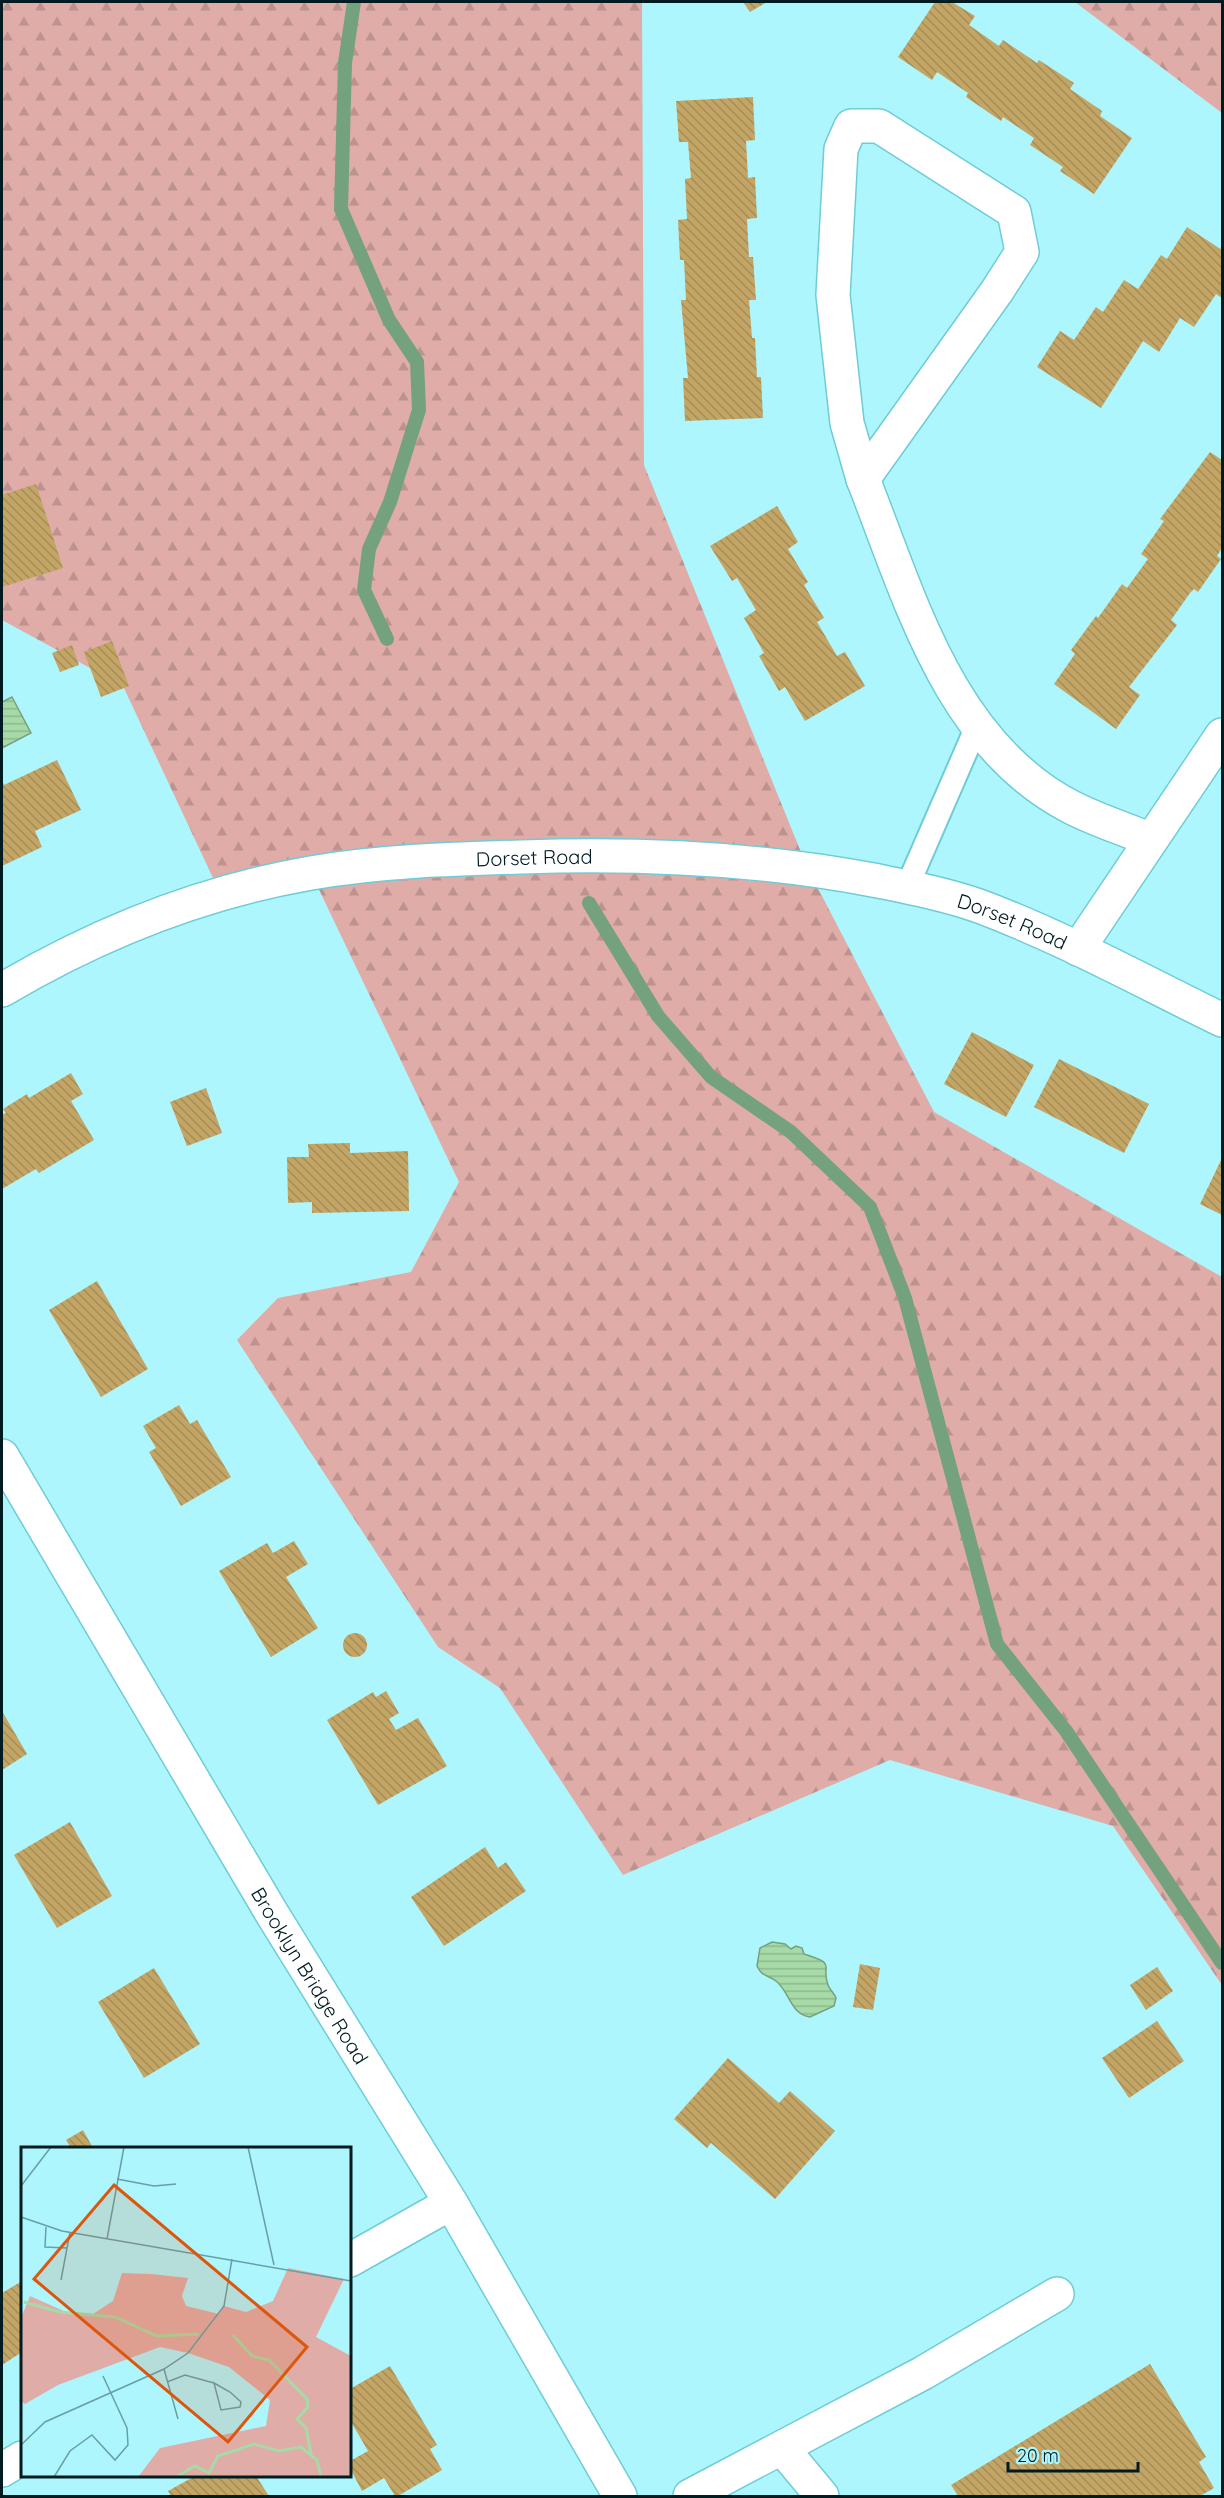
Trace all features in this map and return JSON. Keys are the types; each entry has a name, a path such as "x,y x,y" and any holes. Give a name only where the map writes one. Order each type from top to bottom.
{"street":[{"path":"863,480 997,291 1022,252 1014,212 879,126 851,126 841,149 833,295 847,423 863,480 922,630 960,703 977,726 1024,776 1071,807 1151,840"},
{"name":"Dorset Road","path":"1077,949 1222,735"},
{"name":"Dorset Road","path":"2,990 125,927 221,894 310,873 393,862 600,854 699,858 807,867 906,886 977,905 1077,949 1222,1020"},
{"name":"Brooklyn Bridge Road","path":"2,1456 271,1912 451,2204 620,2496"},
{"path":"351,2259 451,2204"},
{"path":"690,2496 923,2373 1057,2294"},
{"path":"782,2448 822,2496"},
{"path":"2,2470 21,2459"}],"lane":[{"path":"906,886 977,726"}],"green space":[{"path":"2,2 642,2 644,465 807,867 934,1112 1222,1277 1222,1985 1113,1826 890,1760 623,1875 500,1688 438,1647 237,1340 278,1298 411,1272 459,1182 311,873 221,895 123,686 2,620"},
{"path":"1075,2 1222,2 1222,113"}],"shaded area":[{"path":"12,697 31,733 2,748 2,702"},
{"path":"772,1942 785,1944 791,1949 796,1946 802,1948 804,1954 825,1963 828,1985 836,1998 834,2006 810,2017 798,2012 781,1986 763,1974 757,1966 760,1948"}],"building":[{"path":"743,2 767,2 750,12"},
{"path":"935,2 952,2 975,16 969,25 999,46 1003,40 1037,63 1039,60 1074,83 1070,89 1102,111 1100,116 1132,138 1094,194 1060,171 1063,167 1030,145 1034,138 1003,117 1001,121 966,97 968,93 937,72 932,80 898,57"},
{"path":"753,97 755,140 746,141 748,178 755,177 757,218 747,219 749,257 753,257 756,300 749,300 752,338 755,338 757,377 761,377 763,418 685,421 683,378 688,378 681,300 686,300 684,260 680,260 678,220 687,219 685,179 691,178 688,142 679,142 676,101"},
{"path":"1187,227 1222,250 1222,298 1216,294 1194,327 1180,318 1159,352 1143,341 1101,408 1037,367 1060,331 1074,340 1096,307 1103,312 1124,280 1138,289 1161,255 1167,259"},
{"path":"1210,452 1222,460 1222,548 1217,556 1221,559 1198,592 1194,589 1190,593 1171,620 1177,625 1129,687 1140,695 1116,729 1054,684 1075,654 1071,650 1096,616 1098,618 1122,584 1127,588 1148,559 1141,554 1164,521 1160,519"},
{"path":"36,484 63,568 2,587 2,495"},
{"path":"777,506 798,542 788,549 808,582 804,585 824,618 817,622 837,656 845,652 865,686 805,721 785,687 779,691 759,656 764,653 744,618 756,610 737,578 732,581 710,546"},
{"path":"112,641 129,686 101,697 84,652"},
{"path":"72,645 79,665 60,672 52,653"},
{"path":"57,760 81,810 35,831 42,847 2,866 2,780 4,785"},
{"path":"972,1032 1034,1065 1006,1117 944,1084"},
{"path":"1059,1059 1149,1104 1124,1153 1034,1107"},
{"path":"71,1073 83,1094 71,1101 94,1140 39,1173 36,1169 2,1189 2,1115 6,1113 3,1109 27,1094 29,1098"},
{"path":"206,1088 222,1133 187,1146 170,1102"},
{"path":"350,1143 350,1153 408,1151 409,1211 312,1213 312,1202 288,1203 287,1157 309,1157 308,1144"},
{"path":"1222,1158 1222,1215 1200,1204"},
{"path":"97,1281 148,1369 101,1397 49,1310"},
{"path":"179,1405 190,1424 197,1420 231,1477 181,1506 149,1452 156,1448 143,1426"},
{"path":"294,1541 308,1564 286,1577 318,1628 271,1657 219,1571 267,1543 273,1553"},
{"path":"355,1633 364,1636 367,1645 364,1654 355,1657 346,1654 343,1645 346,1636"},
{"path":"386,1691 399,1713 389,1719 396,1730 418,1718 447,1766 378,1805 327,1720 373,1692 376,1697"},
{"path":"2,1711 27,1754 2,1770"},
{"path":"70,1822 112,1896 57,1928 14,1855"},
{"path":"485,1847 498,1868 506,1862 526,1891 444,1946 411,1897"},
{"path":"860,1964 880,1968 873,2010 853,2007"},
{"path":"1157,1967 1173,1991 1146,2010 1130,1985"},
{"path":"154,1968 200,2044 144,2078 98,2002"},
{"path":"1157,2021 1184,2061 1129,2098 1102,2058"},
{"path":"728,2058 779,2103 790,2091 835,2131 775,2199 711,2143 707,2148 674,2119"},
{"path":"83,2130 92,2147 70,2147 66,2140"},
{"path":"21,2282 21,2353 2,2365 2,2293"},
{"path":"1150,2364 1206,2457 1199,2462 1214,2488 1200,2496 958,2496 951,2485"},
{"path":"390,2366 437,2445 430,2449 442,2470 398,2496 395,2496 384,2478 362,2491 351,2470 351,2460 368,2451 351,2422 351,2388"},
{"path":"193,2477 257,2477 269,2496 171,2496 168,2491"}],"waterway":[{"path":"354,2 345,63 341,209 389,320 417,362 419,410 390,502 369,549 364,590 387,639"},
{"path":"589,903 658,1016 711,1077 791,1132 870,1207 905,1298 997,1644 1066,1731 1222,1963"}]}
